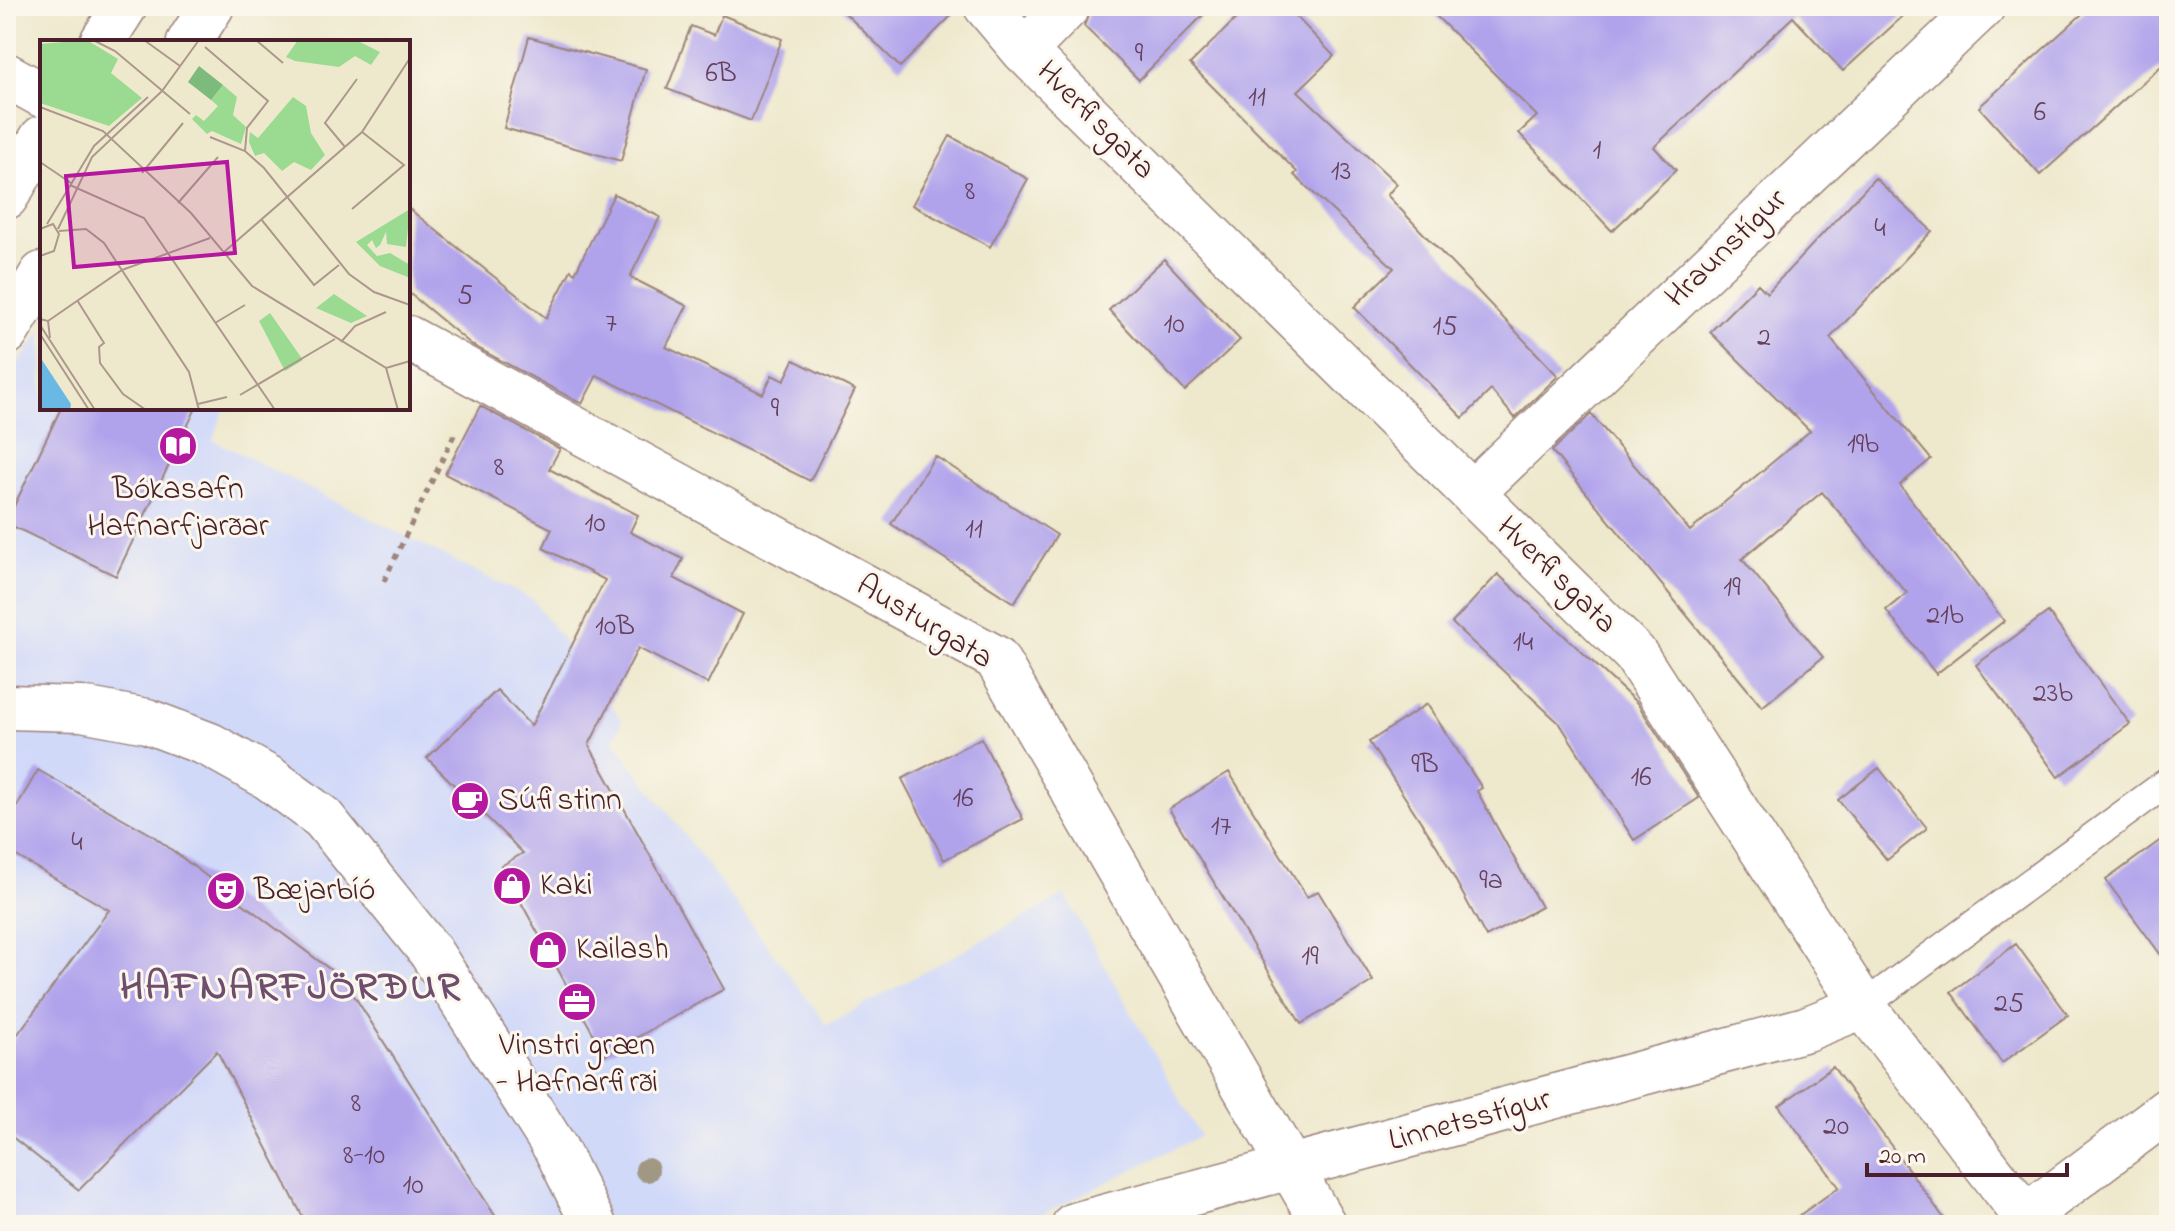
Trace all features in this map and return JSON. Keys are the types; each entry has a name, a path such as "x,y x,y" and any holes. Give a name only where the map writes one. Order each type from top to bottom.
{"street":[{"path":"103,40 125,6"},
{"path":"190,40 212,6"},
{"name":"Hverfisgata","path":"986,6 1024,51 1635,654 1863,1006 2029,1220"},
{"path":"1024,51 1068,6"},
{"name":"Hraunstígur","path":"1472,493 1983,6"},
{"path":"6,75 40,94"},
{"path":"6,197 40,141"},
{"path":"6,333 40,277"},
{"name":"Austurgata","path":"410,339 996,658 1324,1225"},
{"path":"6,707 82,709 147,721 210,745 269,778 323,818 430,951 556,1149 594,1225"},
{"name":"Linnetsstígur","path":"1074,1225 1291,1170 1806,1029 1863,1006"},
{"path":"2029,1220 2169,1109"}],"lane":[{"path":"1863,1006 2169,781"}],"path":[{"path":"384,581 457,429"}],"shaded area":[{"path":"40,333 40,410 224,410 213,440 533,600 622,720 614,741 827,1025 1065,895 1200,1136 1029,1221 1029,1225 6,1225 6,381"}],"building":[{"path":"838,6 961,6 900,67"},
{"path":"1092,6 1212,6 1139,80 1084,26"},
{"path":"1249,6 1286,6 1334,56 1298,91 1397,184 1387,195 1558,376 1515,418 1491,390 1463,418 1354,307 1394,268 1294,175 1297,172 1190,64"},
{"path":"1426,6 1914,6 1843,71 1793,17 1654,147 1676,170 1612,231 1519,133 1537,116"},
{"path":"2091,6 2169,6 2169,59 2040,175 1979,107"},
{"path":"722,15 782,39 751,121 667,89 691,26 714,35"},
{"path":"529,37 646,69 621,161 504,128"},
{"path":"950,136 1028,179 990,247 912,205"},
{"path":"1875,178 1932,231 1830,338 1931,459 1900,485 2004,621 1936,674 1886,610 1907,593 1822,492 1742,559 1823,657 1762,707 1552,451 1591,414 1690,531 1810,431 1710,332 1758,284 1767,293"},
{"path":"614,194 660,217 630,277 687,306 666,347 763,394 772,375 784,381 794,360 855,390 810,481 597,375 582,404 472,345 410,294 410,210 546,318 571,270 575,273"},
{"path":"1164,259 1240,340 1185,391 1109,310"},
{"path":"480,406 560,449 549,469 638,515 630,532 683,559 674,578 743,614 708,684 638,648 589,745 724,989 605,1055 501,866 523,853 427,758 497,690 531,726 605,580 543,548 552,529 445,474"},
{"path":"60,410 195,410 116,576 6,523"},
{"path":"935,456 1057,535 1014,603 891,524"},
{"path":"1498,574 1637,703 1699,798 1634,840 1560,724 1452,623"},
{"path":"2048,612 2130,724 2058,777 1976,665"},
{"path":"1427,704 1482,788 1477,791 1541,907 1486,937 1438,848 1369,742"},
{"path":"981,738 1023,819 944,860 902,779"},
{"path":"1879,768 1927,828 1887,860 1838,800"},
{"path":"38,770 152,835 344,980 501,1225 307,1225 217,1051 79,1190 6,1132 6,1050 109,910 6,850 6,825"},
{"path":"1229,772 1307,897 1318,891 1373,981 1301,1024 1169,809"},
{"path":"2169,834 2169,966 2106,880"},
{"path":"2016,944 2068,1015 2002,1063 1951,992"},
{"path":"1833,1067 1949,1225 1786,1225 1839,1187 1779,1106"}],"place":[{"name":"Bókasafn Hafnarfjarðar","path":"178,446"},
{"name":"Súfistinn","path":"470,801"},
{"name":"Kaki","path":"512,886"},
{"name":"Bæjarbíó","path":"226,891"},
{"name":"Kailash","path":"548,950"},
{"name":"Vinstri græn - Hafnarfirði","path":"577,1002"}],"district":[{"name":"HAFNARFJÖRÐUR","path":"291,988"}]}
